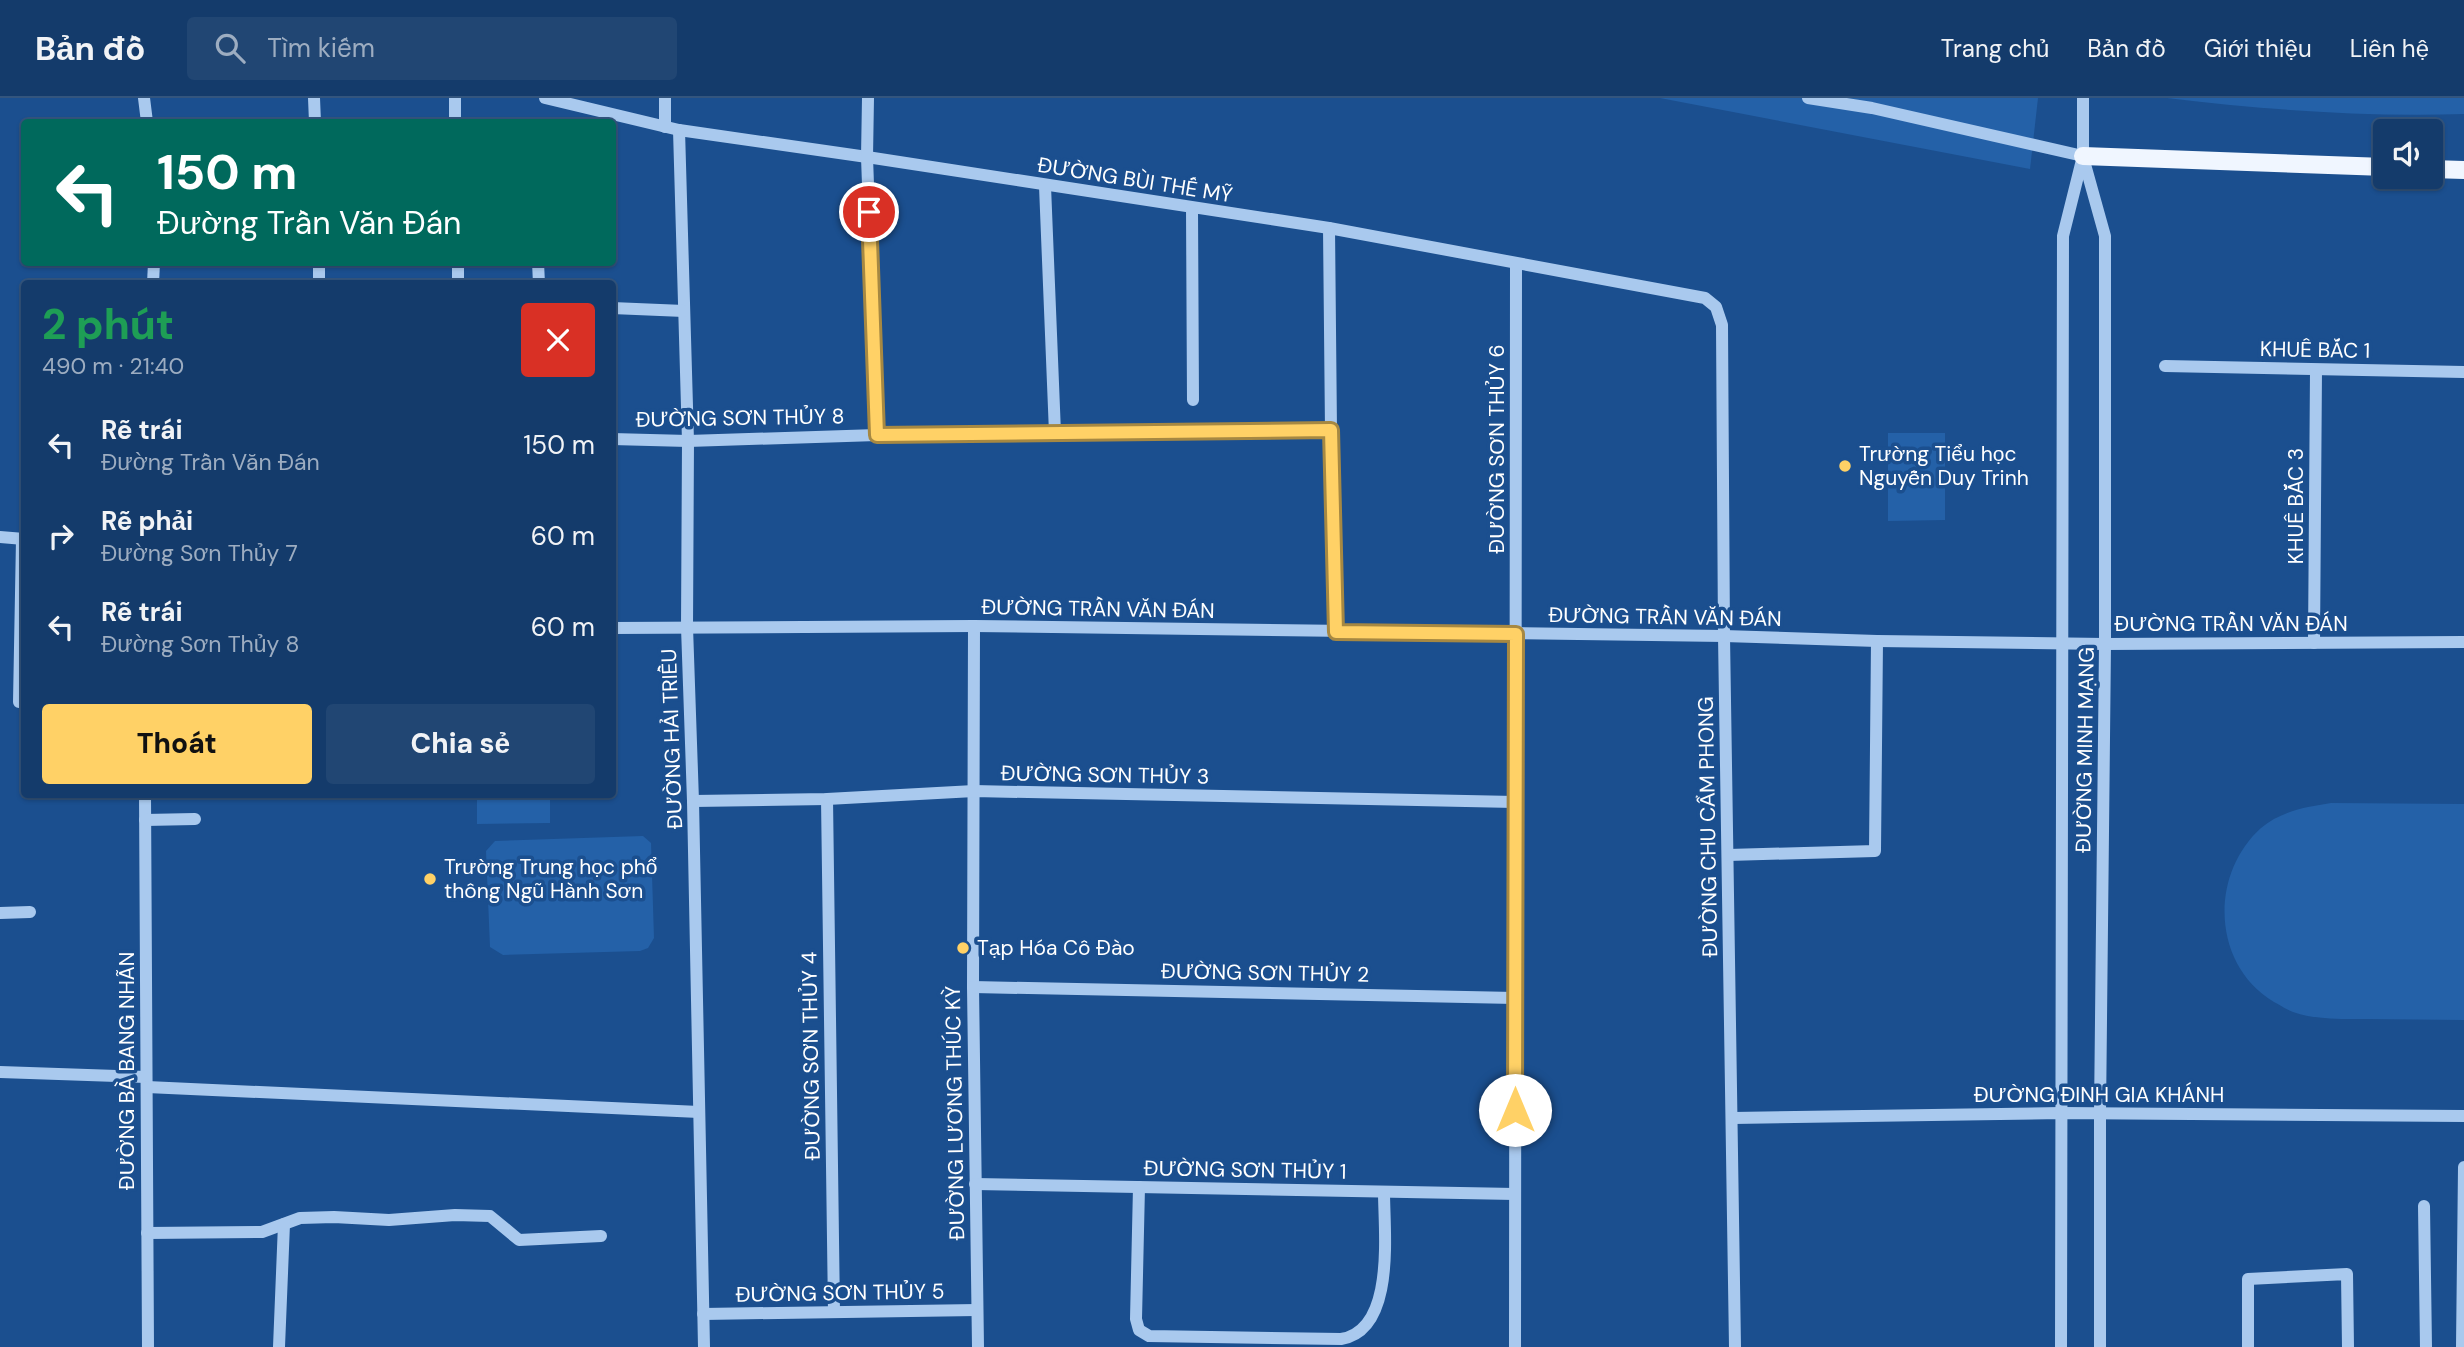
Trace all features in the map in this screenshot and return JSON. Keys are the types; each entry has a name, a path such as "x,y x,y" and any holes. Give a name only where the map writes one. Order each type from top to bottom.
{"main road":[{"path":"2083,156 2373,167"},
{"path":"2443,169 2464,170"}],"street":[{"path":"144,98 147,119"},
{"path":"314,98 315,119"},
{"path":"455,98 455,119"},
{"name":"ĐƯỜNG BÙI THẾ MỸ","path":"545,98 679,130 867,156 1045,186 1329,228 1705,298 1716,307"},
{"path":"664,98 666,127"},
{"path":"868,98 867,156 877,435"},
{"path":"1808,98 1872,108 2083,156"},
{"name":"ĐƯỜNG MINH MẠNG","path":"2082,98 2083,156 2105,236 2100,1347"},
{"name":"ĐƯỜNG HẢI TRIỀU","path":"679,130 688,441 687,627 704,1347"},
{"name":"ĐƯỜNG MINH MẠNG","path":"2061,1347 2060,643 2063,236 2083,156"},
{"path":"1045,186 1055,433"},
{"path":"1192,208 1193,400"},
{"path":"1329,228 1336,632"},
{"name":"ĐƯỜNG SƠN THỦY 6","path":"1515,1347 1516,264"},
{"name":"ĐƯỜNG CHU CẨM PHONG","path":"1716,307 1722,325 1735,1347"},
{"path":"616,308 684,311"},
{"name":"KHUÊ BẮC 1","path":"2165,366 2464,372"},
{"name":"KHUÊ BẮC 3","path":"2314,643 2316,370"},
{"name":"ĐƯỜNG SƠN THỦY 8","path":"616,439 688,441 877,435 1331,430"},
{"path":"0,537 21,539"},
{"path":"19,702 21,620"},
{"name":"ĐƯỜNG TRẦN VĂN ĐÁN","path":"616,628 974,626 2060,643 2464,642"},
{"name":"ĐƯỜNG LƯƠNG THÚC KỲ","path":"974,626 973,986 978,1347"},
{"path":"1728,855 1874,851 1877,641"},
{"name":"ĐƯỜNG SƠN THỦY 3","path":"693,801 827,799 974,791 1515,802"},
{"name":"ĐƯỜNG BÀ BANG NHÃN","path":"145,798 148,1347"},
{"name":"ĐƯỜNG SƠN THỦY 4","path":"827,799 834,1312"},
{"path":"145,820 195,818"},
{"path":"0,913 30,912"},
{"name":"ĐƯỜNG SƠN THỦY 2","path":"973,986 1515,998"},
{"path":"0,1072 699,1112"},
{"name":"ĐƯỜNG ĐINH GIA KHÁNH","path":"1733,1118 2062,1113 2464,1116"},
{"path":"2462,1347 2464,1167"},
{"name":"ĐƯỜNG SƠN THỦY 1","path":"975,1184 1515,1194"},
{"path":"1139,1187 1136,1319 1139,1330 1149,1336 1239,1338 1353,1337 1365,1324 1382,1288 1385,1268 1384,1192"},
{"path":"2424,1206 2426,1347"},
{"path":"147,1233 262,1232 311,1218 389,1220 455,1215 490,1216 519,1240 601,1236"},
{"path":"279,1347 284,1224"},
{"path":"2248,1347 2248,1279 2347,1275 2348,1347"},
{"name":"ĐƯỜNG SƠN THỦY 5","path":"703,1314 978,1310"}],"shaded area":[{"path":"1660,98 2038,98 2030,169"},
{"path":"2167,98 2464,98 2464,114 2315,112"},
{"path":"1888,433 1945,433 1945,520 1888,521"},
{"path":"477,798 550,798 550,823 477,824"},
{"path":"2331,803 2464,804 2464,1020 2339,1019 2302,1015 2274,1002 2254,986 2238,966 2229,943 2225,919 2226,894 2232,870 2244,847 2261,828 2277,817 2303,808"},
{"path":"643,836 651,843 654,938 648,948 640,951 503,955 490,947 486,851 495,841"}],"place":[{"name":"Trường Tiểu học Nguyễn Duy Trinh","path":"1845,466"},
{"name":"Trường Trung học phổ thông Ngũ Hành Sơn","path":"430,879"},
{"name":"Tạp Hóa Cô Đào","path":"963,948"}],"route":[{"path":"869,212 877,435 1331,430 1336,632 1516,634 1515,1110"}]}
